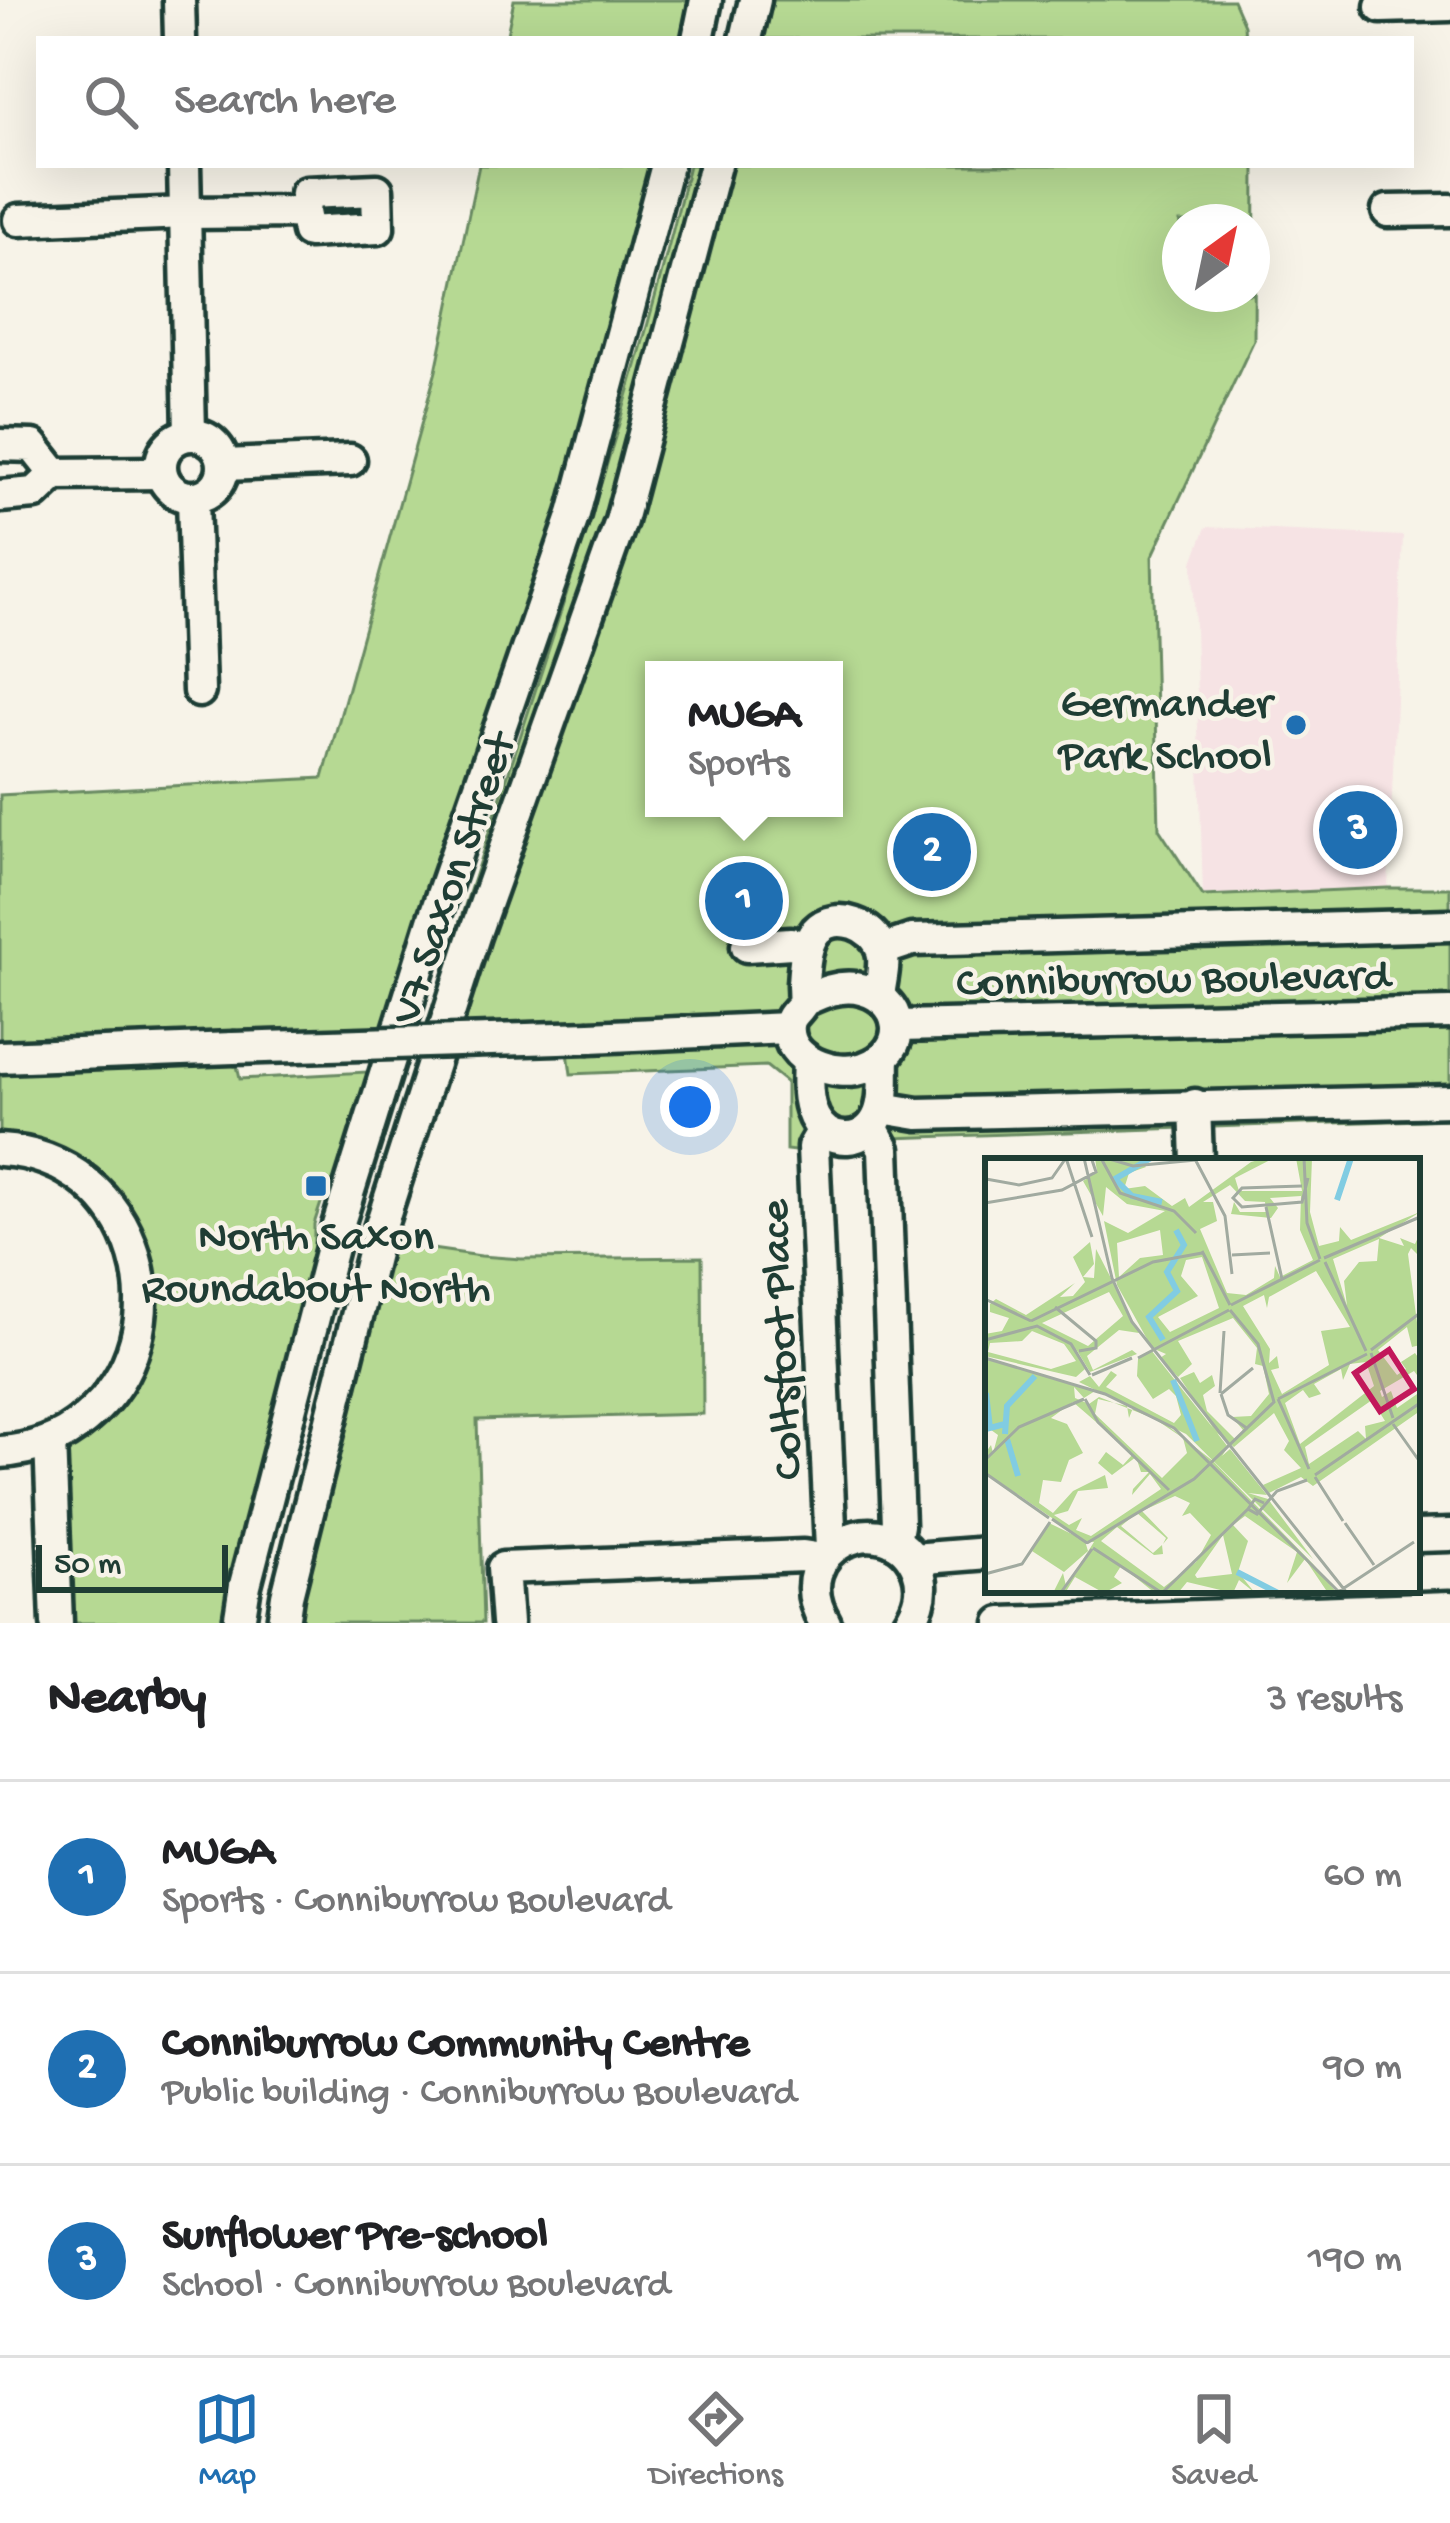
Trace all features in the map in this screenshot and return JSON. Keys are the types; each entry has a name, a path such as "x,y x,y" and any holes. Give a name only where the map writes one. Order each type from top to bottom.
{"street":[{"path":"179,0 180,36"},
{"path":"699,36 706,0"},
{"path":"747,36 755,0"},
{"path":"1381,7 1450,5"},
{"path":"184,168 190,434"},
{"name":"V7 Saxon Street","path":"239,1623 336,1232 433,921 574,514 666,168"},
{"name":"V7 Saxon Street","path":"283,1623 376,1241 474,936 621,520 714,168"},
{"path":"1388,211 1450,210"},
{"path":"19,220 304,212"},
{"path":"190,434 209,440 224,465 212,491 193,498 172,491 160,472 164,452 179,437 190,434"},
{"path":"0,445 33,446 55,473"},
{"path":"224,465 350,460"},
{"path":"0,496 35,493 55,473 160,472"},
{"path":"193,498 199,691"},
{"path":"0,1057 590,1037 796,1015 825,991 855,988 879,997 899,1026 896,1044 862,1070 833,1071 808,1060 792,1044 796,1015 807,948 817,931 843,920 868,930 882,950 879,997"},
{"path":"882,950 911,940 1450,925"},
{"path":"747,946 791,943 807,948"},
{"name":"Conniburrow Boulevard","path":"899,1026 1450,1013"},
{"path":"884,1057 877,1118 884,1148 898,1525 904,1551 920,1576 922,1593 909,1623"},
{"path":"808,1060 812,1113 823,1130 841,1139 859,1138 877,1118 918,1114 1450,1101"},
{"path":"1195,1105 1197,1158"},
{"name":"Coltsfoot Place","path":"823,1130 813,1147 827,1554 815,1574 813,1591 823,1622"},
{"path":"0,1451 50,1441 96,1410 133,1356 142,1303 140,1271 130,1242 117,1217 86,1183 51,1162 1,1150"},
{"path":"50,1441 57,1623"},
{"path":"507,1623 503,1568 827,1554 845,1539 862,1535 879,1536 904,1551 985,1553"},
{"path":"1420,1536 1450,1535"},
{"path":"1003,1623 1450,1607"}],"shaded area":[{"name":"Germander Park School","path":"1206,527 1403,536 1388,888 1203,896 1193,562"}],"green space":[{"path":"514,0 706,0 699,36 507,36"},
{"path":"757,0 1233,0 1245,36 748,36"},
{"path":"478,168 666,168 399,1030 233,1048 240,1079 384,1071 368,1130 324,1194 314,1224 313,1322 239,1623 66,1623 64,1450 122,1395 134,1226 0,1141 0,795 323,778 436,371"},
{"path":"688,168 703,168 651,365 591,562 460,955 450,952 546,659 664,265"},
{"path":"714,168 1255,168 1255,204 1162,204 1162,312 1254,312 1254,340 1152,557 1159,829 1203,896 1450,888 1450,1119 891,1138 803,1152 786,1150 786,1082 766,1066 571,1074 566,1038 443,1042 548,725"},
{"path":"376,1241 521,1259 702,1257 703,1414 477,1420 483,1623 284,1623"}],"place":[{"name":"Germander Park School","path":"1296,725"},
{"name":"Sunflower Pre-school","path":"1358,830"},
{"name":"Conniburrow Community Centre","path":"932,852"},
{"name":"MUGA","path":"744,901"},
{"name":"North Saxon Roundabout North","path":"316,1186"}]}
